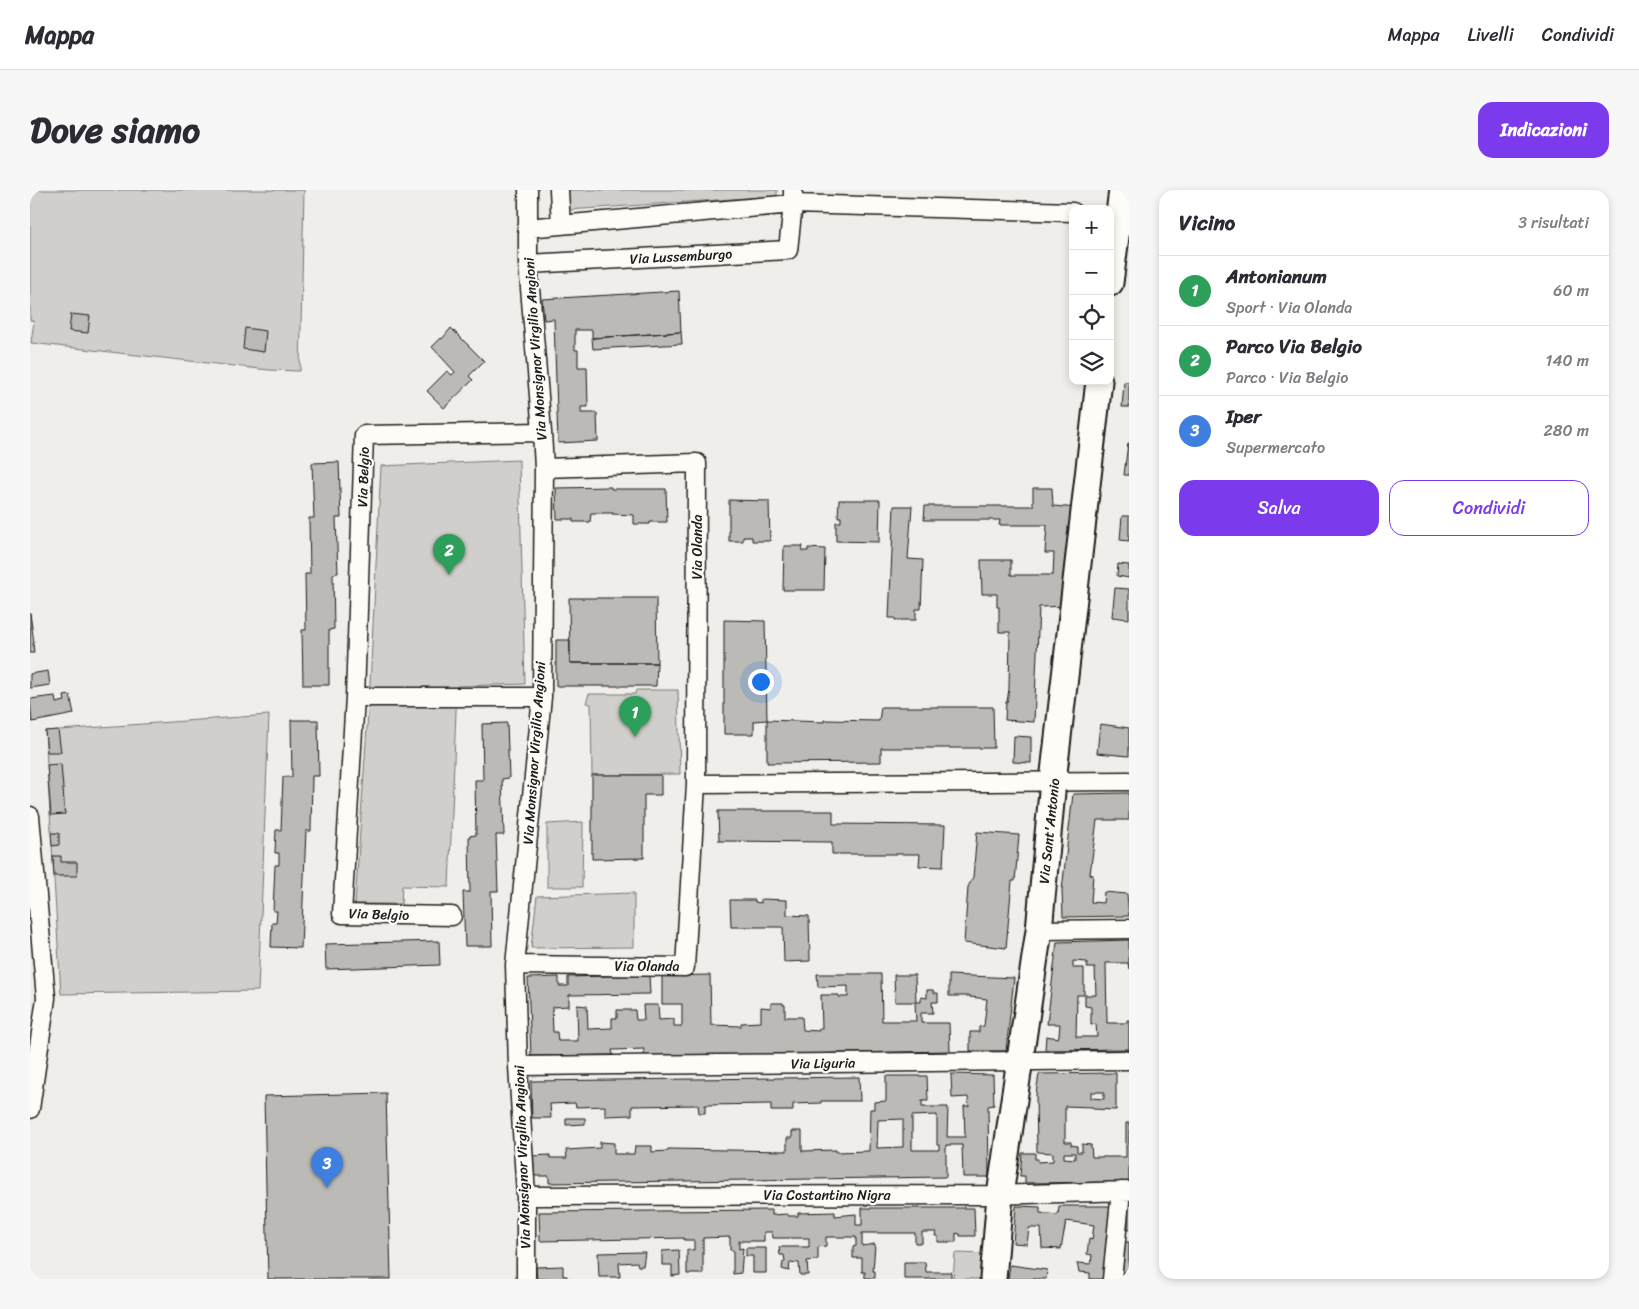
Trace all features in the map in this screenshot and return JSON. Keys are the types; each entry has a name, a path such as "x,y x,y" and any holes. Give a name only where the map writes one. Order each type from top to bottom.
{"street":[{"name":"Via Monsignor Virgilio Angioni","path":"526,1279 526,1196 518,1066 516,965 542,696 544,468 528,264 528,190"},
{"path":"559,190 561,224"},
{"path":"527,228 793,197 1069,212"},
{"name":"Via Lussemburgo","path":"528,264 788,250 793,197"},
{"path":"1114,253 1120,208"},
{"name":"Via Sant'Antonio","path":"993,1279 1000,1195 1039,930 1053,781 1099,385"},
{"name":"Via Belgio","path":"452,916 342,914 355,697 364,435 542,432"},
{"name":"Via Olanda","path":"516,965 685,968 696,784 698,463 544,468"},
{"path":"355,697 542,696"},
{"path":"696,784 1129,781"},
{"path":"30,816 46,998 30,1109"},
{"path":"1039,930 1129,929"},
{"name":"Via Liguria","path":"518,1066 1129,1060"},
{"path":"1112,1279 1125,1191"},
{"name":"Via Costantino Nigra","path":"526,1196 1000,1195 1125,1191"}],"shaded area":[{"path":"30,190 304,190 300,371 269,370 31,343 34,321 30,320"},
{"path":"568,190 777,190 777,196 568,210"},
{"path":"519,460 525,684 457,686 449,887 402,886 401,904 355,904 370,684 381,466"},
{"path":"636,690 678,690 680,774 592,775 591,704 586,703 589,694 635,694"},
{"path":"269,715 258,991 61,994 45,731"},
{"path":"583,822 582,887 547,887 547,824"},
{"path":"634,893 634,947 531,948 537,896"},
{"path":"955,1253 985,1254 983,1279 953,1279"}],"building":[{"path":"679,291 681,332 592,338 592,330 575,330 575,350 578,350 578,367 587,367 588,407 581,407 581,413 597,413 598,441 558,443 554,319 544,320 542,299"},
{"path":"71,314 90,316 88,333 69,331"},
{"path":"245,328 266,331 264,352 243,349"},
{"path":"451,328 484,361 469,376 473,380 444,408 427,391 447,371 452,375 455,372 432,347"},
{"path":"681,332 682,344 593,349 592,338"},
{"path":"1124,382 1129,382 1129,407 1122,407"},
{"path":"1128,443 1129,475 1124,475"},
{"path":"339,462 341,518 336,518 338,573 333,574 334,629 329,630 329,685 303,685 302,630 306,630 305,574 310,574 309,518 314,518 312,463"},
{"path":"611,487 611,489 666,489 667,522 634,524 634,515 613,513 591,513 590,522 573,522 573,519 557,519 556,488"},
{"path":"1033,488 1052,488 1053,506 1078,508 1071,606 1039,607 1034,722 1005,720 1009,689 1010,632 999,632 997,594 982,594 981,560 1011,560 1011,575 1053,575 1054,553 1045,553 1047,525 999,525 1000,520 924,520 925,506 1033,506"},
{"path":"729,500 769,501 770,541 752,541 752,537 743,537 743,541 729,541"},
{"path":"839,500 880,500 879,542 836,541 836,522 841,522 841,517 838,517"},
{"path":"894,506 912,506 908,559 923,560 921,609 916,609 916,620 895,620 895,618 889,618"},
{"path":"1122,516 1129,516 1129,541 1120,540"},
{"path":"784,546 803,546 802,551 808,551 808,548 825,549 824,590 783,590"},
{"path":"1118,564 1129,565 1129,578 1117,576"},
{"path":"1115,588 1129,589 1129,619 1112,617"},
{"path":"569,598 656,598 657,663 570,663"},
{"path":"30,613 34,643 34,653 30,653"},
{"path":"724,620 765,621 767,720 754,721 754,734 724,734"},
{"path":"556,640 570,640 570,663 657,663 656,686 556,686"},
{"path":"48,671 50,685 30,688 30,674"},
{"path":"70,695 74,714 32,722 30,699 55,696 56,703 65,701 64,696"},
{"path":"881,707 993,707 994,748 881,748 881,762 767,763 767,720 879,721"},
{"path":"291,720 318,720 319,776 312,776 311,831 306,831 301,948 271,947 272,923 276,923 277,911 273,911 275,865 279,865 279,853 275,853 276,830 281,830 283,777 292,777"},
{"path":"507,723 509,778 502,779 504,835 496,835 498,891 491,891 492,946 465,946 463,892 470,892 469,836 476,835 475,780 483,780 482,724"},
{"path":"1100,724 1129,728 1129,756 1097,753"},
{"path":"58,730 61,752 47,752 45,731"},
{"path":"1014,736 1031,737 1031,763 1013,762"},
{"path":"61,764 65,814 51,815 47,765"},
{"path":"592,775 661,775 661,795 644,795 644,858 592,859"},
{"path":"1129,793 1129,820 1097,820 1090,874 1093,875 1091,902 1103,903 1104,892 1127,894 1129,916 1063,917 1062,890 1073,794"},
{"path":"718,811 833,811 833,824 945,825 943,867 919,866 920,854 832,854 832,842 719,841"},
{"path":"977,832 1019,835 1015,881 1012,881 1006,948 964,943 968,887 973,877"},
{"path":"51,833 59,833 59,845 52,846"},
{"path":"53,856 61,856 61,862 77,862 77,876 54,876"},
{"path":"761,899 787,900 787,915 809,916 810,961 784,962 783,927 731,927 730,900 755,900 755,902 761,903"},
{"path":"1129,940 1129,969 1128,963 1106,963 1107,1023 1127,1023 1127,1020 1129,1020 1129,1049 1045,1050 1046,1036 1058,1038 1059,1035 1060,1024 1047,1024 1057,942","holes":["1073,961 1087,962 1087,968 1095,968 1096,995 1085,995 1085,1006 1091,1007 1091,1025 1096,1024 1097,1037 1076,1037 1077,995 1084,995 1084,968 1073,968"]},
{"path":"439,941 440,965 326,969 325,944"},
{"path":"817,974 881,974 882,1021 916,1021 915,1002 895,1002 894,975 915,975 916,1002 921,1002 921,997 927,998 927,990 933,990 934,993 938,993 938,1002 932,1002 933,1013 921,1013 921,1023 949,1023 950,1051 644,1057 644,1049 612,1050 613,1055 531,1056 528,978 559,977 559,986 568,986 568,977 649,975 650,994 569,995 569,1006 552,1007 553,1032 557,1032 558,1041 578,1041 577,1005 587,1006 588,1029 612,1028 612,1018 617,1018 617,1010 635,1010 636,1020 644,1020 643,1005 658,1005 659,1020 674,1019 674,1026 682,1026 682,1004 662,1004 662,976 710,975 711,1025 741,1026 741,1023 761,1022 761,1007 771,1008 771,1003 783,1003 785,1005 785,1017 802,1017 803,1030 819,1031 819,1028 822,1028 821,995 848,997 848,986 818,987"},
{"path":"949,975 1014,978 1006,1051 970,1051 970,1032 979,1032 979,1027 984,1026 987,999 971,996 949,996"},
{"path":"1116,1073 1116,1110 1065,1106 1065,1142 1071,1142 1071,1145 1077,1146 1077,1152 1082,1152 1082,1144 1091,1145 1092,1157 1126,1157 1126,1123 1129,1123 1129,1182 1025,1183 1025,1176 1020,1176 1022,1153 1035,1153 1035,1159 1038,1159 1038,1162 1053,1161 1053,1153 1037,1152 1036,1094 1039,1074","holes":["1091,1092 1104,1092 1104,1099 1091,1098","1064,1153 1075,1153 1075,1159 1064,1158"]},
{"path":"951,1074 993,1075 994,1105 988,1106 989,1177 963,1177 962,1145 946,1145 946,1177 549,1183 549,1176 533,1176 532,1156 550,1155 550,1158 567,1158 566,1150 600,1148 600,1142 614,1143 614,1154 634,1154 635,1146 652,1146 652,1152 668,1151 668,1149 787,1151 787,1138 792,1138 792,1131 802,1131 802,1151 869,1151 870,1109 874,1109 874,1102 886,1101 886,1076 927,1076 928,1101 922,1101 922,1107 948,1107 947,1137 965,1137 964,1106 969,1106 968,1097 952,1098","holes":["937,1115 937,1145 939,1145 939,1150 912,1150 912,1116","903,1119 903,1147 877,1148 878,1120"]},
{"path":"859,1077 860,1101 821,1101 821,1103 793,1104 793,1111 771,1111 771,1104 705,1105 705,1113 699,1113 698,1105 632,1106 632,1115 605,1116 605,1106 576,1107 575,1103 550,1104 551,1118 532,1118 531,1081"},
{"path":"386,1093 391,1279 268,1279 264,1096"},
{"path":"566,1118 585,1118 585,1124 566,1125"},
{"path":"1124,1205 1129,1205 1129,1230 1123,1229"},
{"path":"1016,1206 1040,1207 1040,1213 1058,1215 1059,1206 1110,1206 1103,1279 1090,1279 1090,1273 1079,1272 1077,1263 1091,1264 1092,1255 1087,1254 1089,1239 1092,1240 1094,1225 1066,1221 1061,1249 1042,1248 1041,1228 1029,1228 1027,1244 1013,1243"},
{"path":"862,1208 974,1208 975,1236 960,1236 960,1234 956,1233 956,1242 938,1242 938,1236 935,1236 936,1232 922,1232 922,1243 915,1243 915,1233 862,1233 862,1246 875,1244 873,1271 875,1271 875,1278 865,1278 865,1272 862,1272 862,1258 853,1258 853,1247 856,1246 856,1237 826,1237 826,1246 818,1247 818,1260 807,1261 808,1275 800,1275 799,1263 790,1262 789,1271 782,1269 783,1262 785,1262 784,1255 780,1255 779,1247 809,1247 809,1238 773,1238 772,1232 764,1232 764,1241 739,1241 739,1249 743,1248 741,1273 733,1274 733,1250 730,1250 730,1237 703,1238 703,1274 687,1274 687,1250 694,1250 694,1240 684,1240 684,1238 540,1241 539,1212 772,1210 772,1215 788,1214 788,1216 798,1216 798,1213 835,1212 835,1216 856,1214 856,1225 862,1225"},
{"path":"1122,1242 1129,1242 1129,1279 1119,1279"},
{"path":"746,1248 766,1248 766,1273 753,1273 753,1256 746,1256"},
{"path":"679,1250 680,1275 672,1276 672,1265 662,1265 662,1251"},
{"path":"645,1252 643,1266 638,1266 637,1262 619,1263 620,1277 599,1277 598,1253"},
{"path":"904,1262 925,1262 926,1272 951,1272 951,1279 904,1279"},
{"path":"1010,1265 1047,1270 1046,1279 1008,1279"},
{"path":"563,1266 563,1276 567,1276 567,1279 537,1279 536,1267"}],"place":[{"name":"Parco Via Belgio","path":"449,575"},
{"name":"Antonianum","path":"635,737"},
{"name":"Iper","path":"327,1188"}]}
